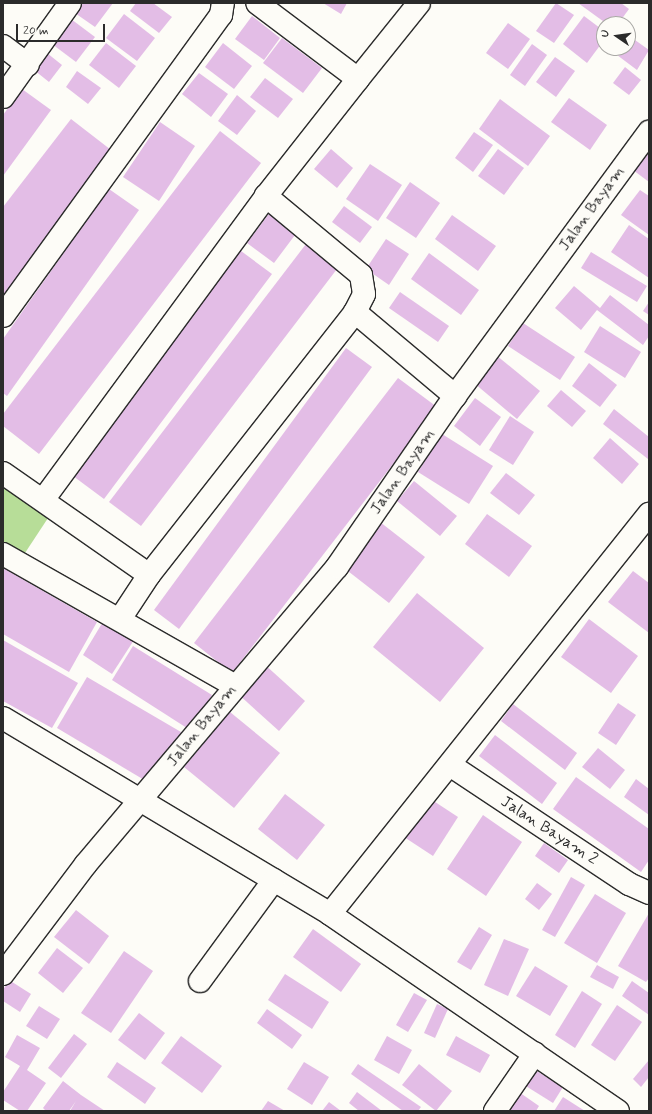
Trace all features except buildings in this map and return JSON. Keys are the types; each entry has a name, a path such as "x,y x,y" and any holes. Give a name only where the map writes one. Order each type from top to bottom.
{"street":[{"path":"3,98 28,65 70,3"},
{"path":"258,3 358,79"},
{"path":"43,500 266,196 419,3"},
{"path":"3,316 217,7"},
{"path":"3,46 28,65"},
{"name":"Jalan Bayam","path":"3,974 86,864 142,800 235,686 337,567 456,396 649,132"},
{"path":"120,619 150,575 355,312 364,294 361,275 266,196"},
{"path":"355,312 456,396"},
{"path":"3,473 150,575"},
{"path":"330,914 450,766 649,514"},
{"path":"3,554 120,619 235,686"},
{"path":"3,718 330,914 535,1052 618,1111"},
{"name":"Jalan Bayam 2","path":"450,766 629,884 649,892"},
{"path":"200,981 274,880"},
{"path":"495,1111 535,1052"}],"green space":[{"path":"3,483 50,515 23,556 3,545"}]}
